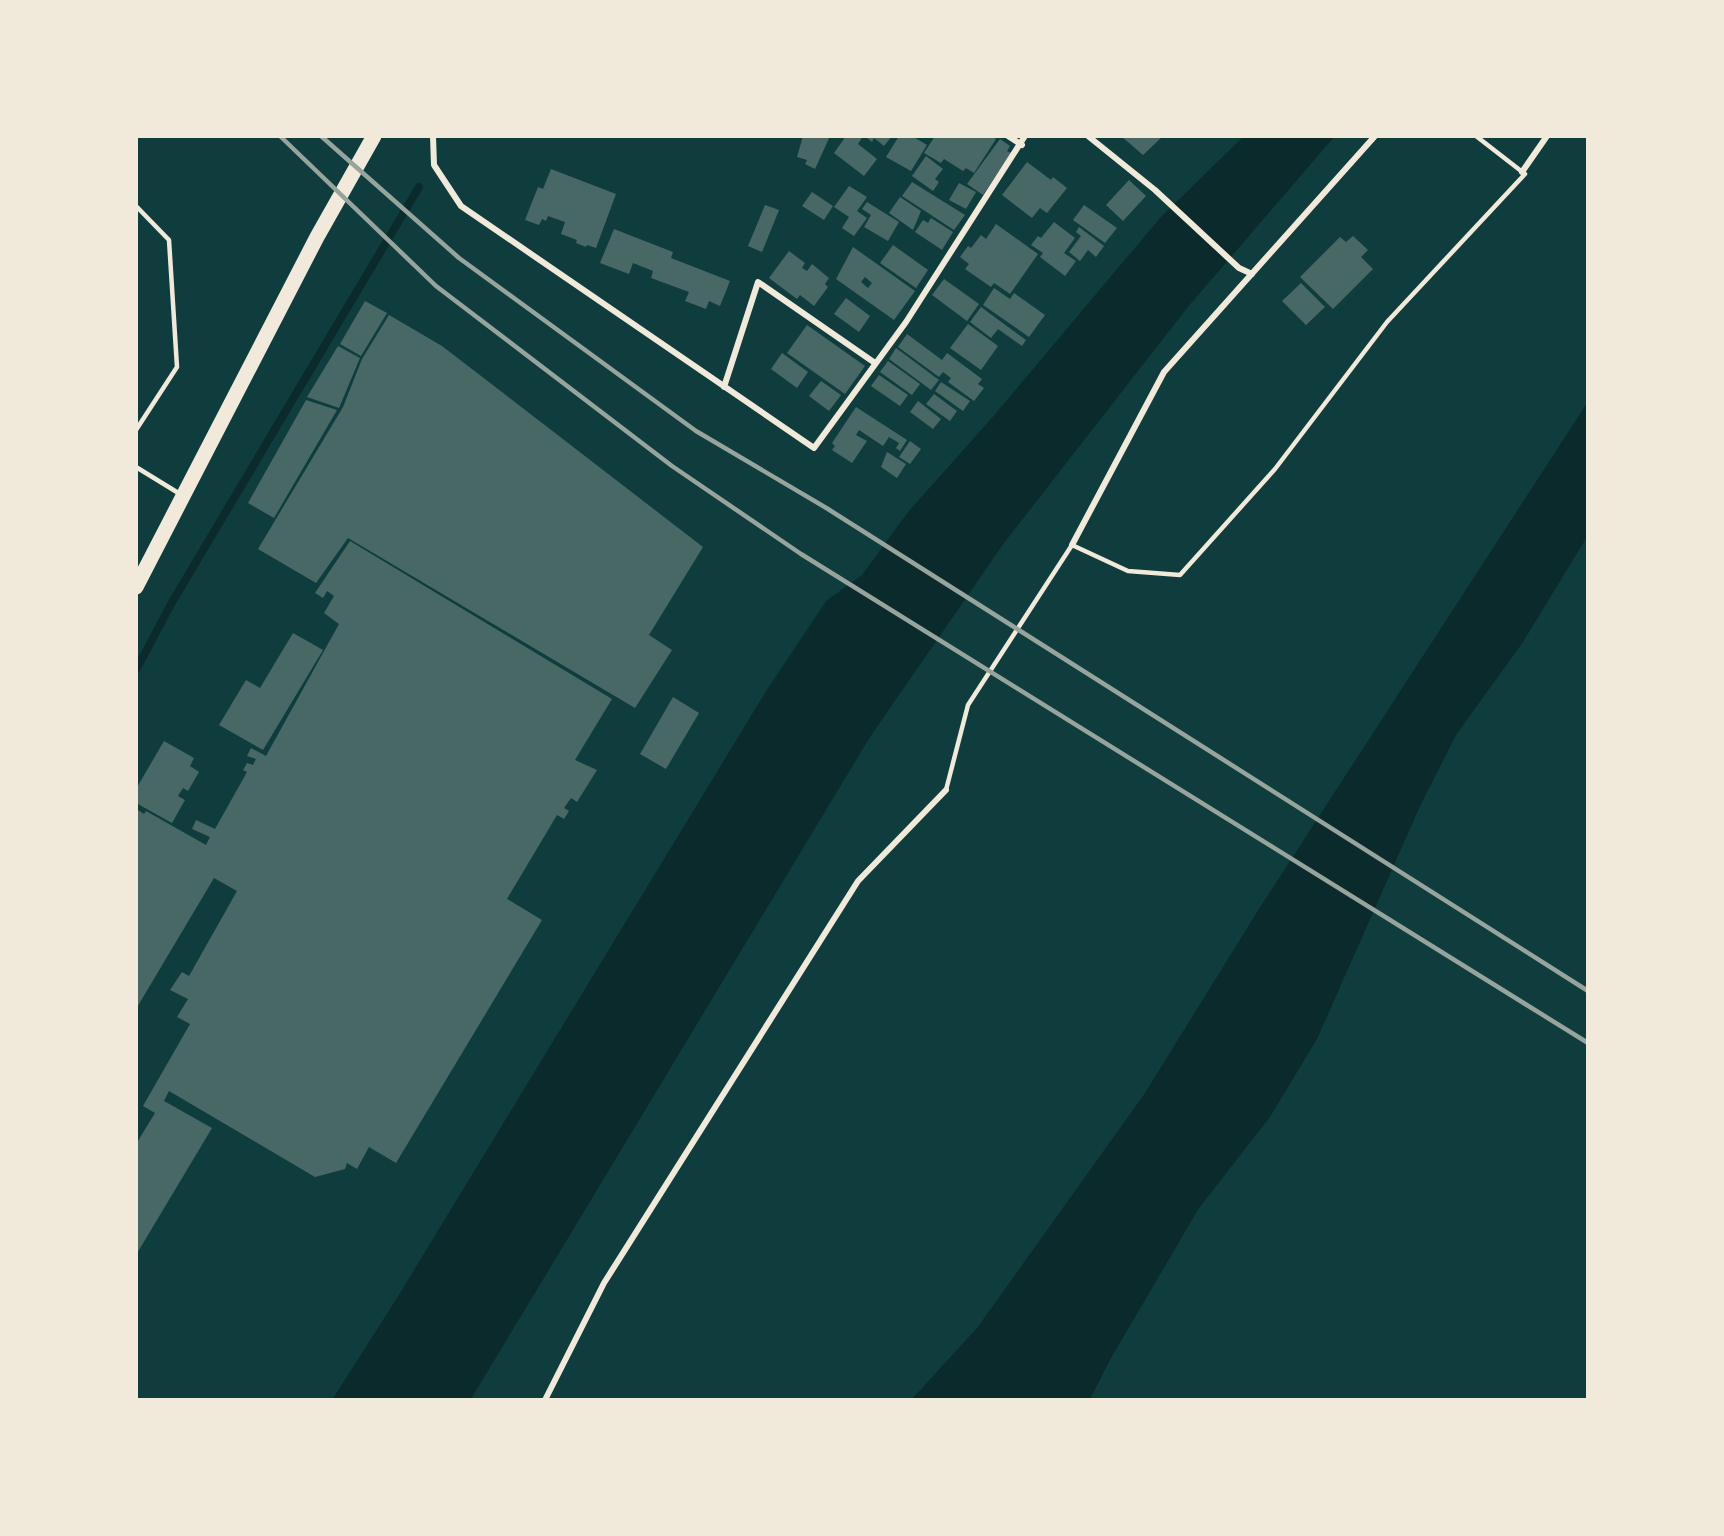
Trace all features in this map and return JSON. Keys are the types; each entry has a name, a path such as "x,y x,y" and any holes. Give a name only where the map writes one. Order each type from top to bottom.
{"main road":[{"path":"136,587 317,237 374,136"}],"street":[{"path":"433,136 434,165 461,206 814,448 875,363 1022,145 1025,136"},
{"path":"1008,136 1022,145"},
{"path":"1088,136 1155,190 1239,268 1252,274"},
{"path":"1072,545 1164,372 1375,136"},
{"path":"1522,172 1546,136"},
{"path":"724,387 758,282 875,363"},
{"path":"545,1400 604,1283 858,881 946,790"}],"lane":[{"path":"946,790 968,705 1072,545 1128,571 1180,575 1275,470 1387,322 1525,174 1476,136"},
{"path":"136,206 169,240 177,367 136,430"},
{"path":"136,467 184,496"}],"water":[{"path":"1243,137 1334,137 1187,308 1004,543 870,737 471,1399 332,1400 397,1298 768,688 826,601 862,575 908,512 991,419 1160,218"},
{"path":"1587,403 1587,537 1523,642 1456,735 1421,804 1317,1039 1270,1117 1199,1208 1111,1358 1090,1399 912,1399 977,1328 1145,1093 1257,912"}],"building":[{"path":"803,136 830,136 815,169 805,164 807,160 797,157"},
{"path":"846,136 863,136 858,144 877,159 864,176 834,153"},
{"path":"865,136 892,136 884,146 874,138 872,142"},
{"path":"899,136 912,136 927,145 911,171 886,157"},
{"path":"935,136 992,136 996,139 974,173 966,168 963,171 944,159 941,163 924,153"},
{"path":"1121,136 1163,136 1143,155"},
{"path":"1000,139 1010,146 1007,151 1011,153 983,195 967,184"},
{"path":"926,156 943,169 935,179 939,182 933,191 912,176"},
{"path":"1027,162 1051,180 1053,177 1067,188 1047,213 1040,208 1032,218 1002,195"},
{"path":"551,169 616,194 596,248 576,243 577,240 561,234 565,222 548,216 546,221 542,219 539,225 525,220 538,187 543,189"},
{"path":"1129,180 1146,196 1123,221 1106,205"},
{"path":"912,182 965,215 954,230 902,196"},
{"path":"959,183 976,192 966,209 949,200"},
{"path":"849,186 867,197 857,211 867,218 854,236 842,228 849,217 834,207"},
{"path":"812,192 833,206 824,220 802,206"},
{"path":"900,197 921,211 913,230 889,213"},
{"path":"867,202 899,222 888,241 864,227 871,215 862,209"},
{"path":"765,205 779,210 762,252 748,246"},
{"path":"1084,205 1117,228 1105,243 1073,220"},
{"path":"931,218 953,232 942,250 915,232 923,220 928,223"},
{"path":"1054,222 1075,238 1064,253 1076,261 1065,276 1040,257 1043,253 1031,245 1038,236 1041,238"},
{"path":"996,224 1038,254 1010,294 994,283 991,287 965,269 969,264 960,257 968,246 971,248 981,235 986,239"},
{"path":"1079,227 1104,246 1096,257 1088,250 1080,261 1069,252 1081,236 1076,232"},
{"path":"614,229 673,252 671,258 730,281 720,306 709,301 706,309 685,301 689,292 651,278 653,271 633,263 629,274 600,263"},
{"path":"1353,236 1368,250 1361,257 1373,269 1333,309 1300,277 1340,237 1346,242"},
{"path":"893,245 928,270 916,288 880,263"},
{"path":"853,247 915,291 894,320 836,279","holes":["865,277 872,283 868,288 861,282"]},
{"path":"789,251 805,263 802,268 807,271 812,264 829,278 825,284 828,287 814,306 800,295 797,299 769,278"},
{"path":"944,279 979,304 967,321 932,295"},
{"path":"1301,283 1325,307 1306,325 1282,301"},
{"path":"994,288 1010,299 1014,293 1045,315 1029,337 983,305"},
{"path":"846,298 870,316 859,332 834,314"},
{"path":"365,301 387,313 361,356 340,344"},
{"path":"981,307 1026,340 1022,346 998,329 991,338 970,322"},
{"path":"389,315 442,346 703,547 649,635 672,650 635,708 348,538 316,583 258,549 343,407 362,359"},
{"path":"968,324 998,346 981,370 950,348"},
{"path":"807,325 865,366 845,394 787,353"},
{"path":"907,334 942,360 947,353 982,379 978,384 984,388 974,401 948,382 951,378 943,372 939,377 898,347"},
{"path":"338,346 360,358 339,408 307,397"},
{"path":"896,348 939,380 931,390 889,359"},
{"path":"782,353 808,372 797,388 771,369"},
{"path":"888,361 920,384 912,395 880,372"},
{"path":"879,375 908,395 900,406 871,386"},
{"path":"821,381 841,395 829,411 809,396"},
{"path":"941,382 970,401 963,411 935,391"},
{"path":"934,394 957,411 950,421 926,404"},
{"path":"306,400 337,410 274,518 248,503"},
{"path":"918,401 941,419 933,429 910,412"},
{"path":"856,407 907,440 900,451 896,448 899,443 889,437 883,446 859,430 856,435 867,441 852,463 832,450 835,446 832,443"},
{"path":"910,441 921,449 910,464 899,457"},
{"path":"887,452 906,464 897,478 881,467"},
{"path":"350,541 612,699 575,760 597,770 577,802 571,798 564,808 569,811 564,819 557,815 507,899 542,920 396,1163 369,1147 357,1169 347,1163 345,1169 315,1177 169,1091 164,1101 212,1128 136,1255 136,1144 155,1113 143,1106 190,1024 177,1017 188,999 170,990 182,972 189,976 237,891 214,878 136,1009 136,814 138,810 144,814 146,811 206,845 210,837 192,829 196,820 215,829 247,772 243,770 247,763 253,765 256,759 247,756 251,748 266,756 339,624 324,613 334,596 327,591 323,598 315,593"},
{"path":"293,633 323,650 263,750 219,725 246,680 260,688"},
{"path":"673,697 699,713 666,769 640,754"},
{"path":"164,741 194,758 190,766 199,772 188,791 183,788 178,796 185,800 172,823 136,803 136,789"}],"waterway":[{"path":"136,670 171,604 419,187"}],"railway":[{"path":"280,136 436,286 672,466 801,554 1588,1043"},
{"path":"321,136 459,258 696,431 828,509 1588,991"}]}
